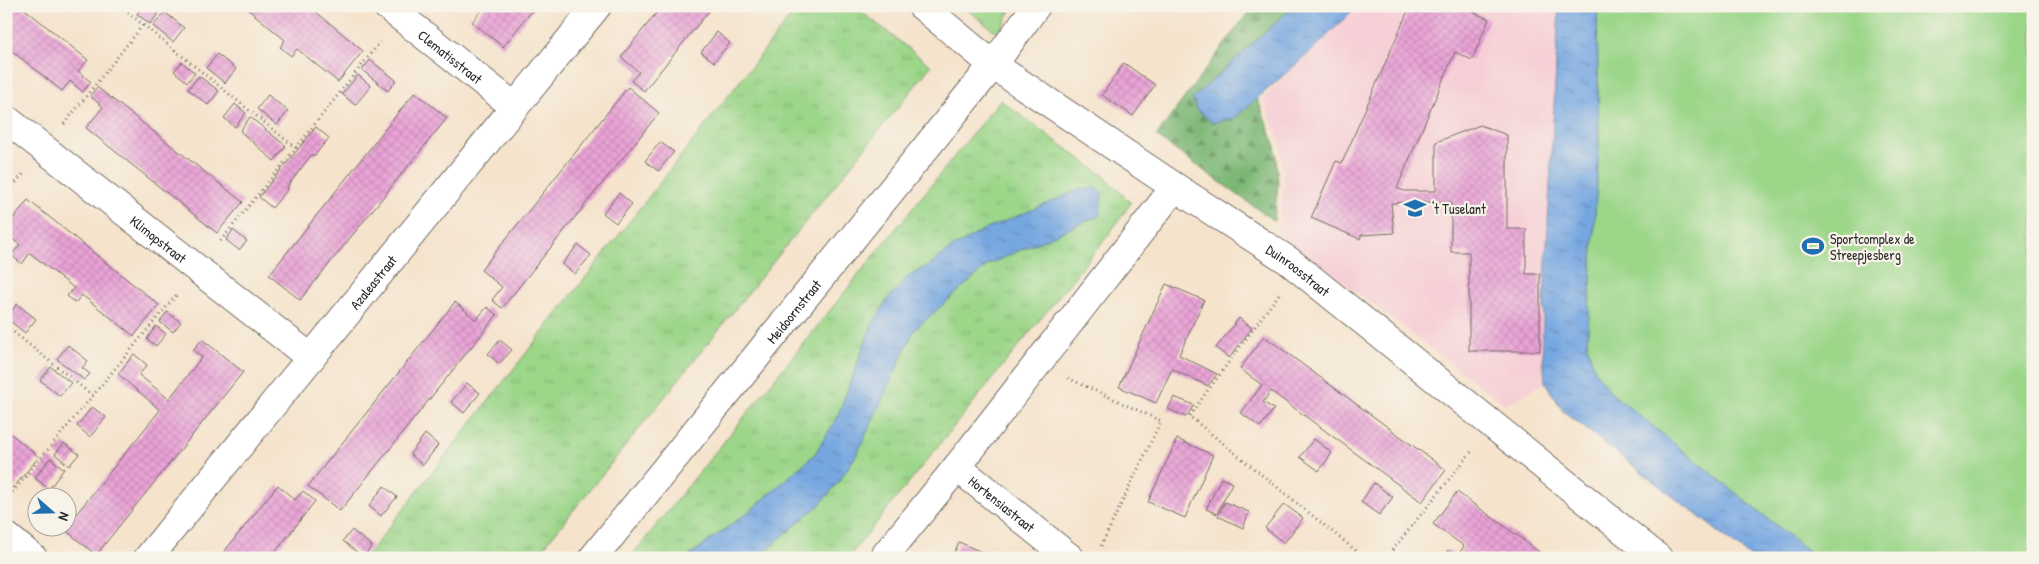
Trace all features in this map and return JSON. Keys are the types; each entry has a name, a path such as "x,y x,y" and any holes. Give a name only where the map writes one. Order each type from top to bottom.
{"street":[{"name":"Azaleastraat","path":"148,558 597,6"},
{"name":"Duinroosstraat","path":"922,6 993,65 1289,261 1658,558"},
{"name":"Meidoornstraat","path":"593,558 993,65 1036,6"},
{"name":"Clematisstraat","path":"394,11 515,107"},
{"name":"Klimopstraat","path":"6,119 311,358"},
{"path":"883,558 957,467 1175,187"},
{"name":"Hortensiastraat","path":"957,467 1070,558"},
{"path":"6,536 33,558"}],"path":[{"path":"296,148 394,11"},
{"path":"44,149 143,24"},
{"path":"1289,261 1279,295 1189,416 1365,558"},
{"path":"6,326 93,396"},
{"path":"1037,364 1161,421 1099,549"},
{"path":"1386,558 1493,425"}],"shaded area":[{"name":"'t Tuselant","path":"1357,6 1559,6 1542,340 1545,382 1506,405 1278,233 1284,184 1281,145 1262,98"}],"green space":[{"path":"799,6 854,6 931,66 535,558 365,558"},
{"path":"963,6 1013,6 998,34"},
{"path":"1253,6 1294,6 1192,99 1196,109 1213,123 1236,117 1257,98 1275,145 1278,184 1274,221 1156,136"},
{"name":"Sportcomplex de Streepjesberg","path":"1597,6 2033,6 2033,558 1817,558 1611,393 1595,371 1587,345 1599,147"},
{"path":"1000,100 1104,176 1131,203 1109,234 848,558 757,558 820,503 840,480 857,454 914,330 989,264 1100,215 950,249 933,263 908,277 871,327 837,418 815,454 755,507 686,558 630,558"}],"water":[{"path":"1294,6 1357,6 1317,46 1236,117 1213,123 1196,109 1192,99"},
{"path":"1559,6 1597,6 1599,147 1587,345 1595,371 1611,393 1817,558 1752,558 1563,411 1545,382 1542,340"},
{"path":"1097,188 1102,194 1100,215 989,264 914,330 857,454 840,480 821,503 757,558 686,558 755,507 815,454 837,418 871,327 887,300 908,277 933,263 950,249 982,231 1079,190"}],"building":[{"path":"6,6 21,6 88,60 78,71 91,82 83,92 70,81 62,91 6,46"},
{"path":"143,6 150,6 159,13 150,24 137,14"},
{"path":"244,6 309,6 363,51 338,82 297,49 291,56 280,47 285,40"},
{"path":"485,6 536,6 503,47 472,22"},
{"path":"662,6 713,6 644,91 631,81 639,72 621,57"},
{"path":"1410,6 1475,6 1473,12 1489,19 1472,60 1455,52 1397,188 1404,191 1436,191 1436,142 1480,125 1507,135 1507,229 1526,229 1526,274 1540,274 1540,351 1469,351 1469,252 1451,252 1451,202 1391,203 1394,233 1361,235 1360,239 1311,218 1336,161 1342,163"},
{"path":"165,12 184,28 173,42 153,26"},
{"path":"717,32 730,43 714,62 701,52"},
{"path":"217,54 236,69 225,83 206,68"},
{"path":"370,60 396,80 388,91 362,70"},
{"path":"182,62 195,73 187,82 174,71"},
{"path":"1124,63 1155,85 1133,116 1102,95"},
{"path":"358,75 371,86 355,105 342,94"},
{"path":"199,76 219,91 208,105 188,89"},
{"path":"97,87 243,202 217,233 86,128 103,107 90,96"},
{"path":"628,87 659,113 502,308 492,300 502,287 481,270"},
{"path":"415,92 447,118 300,300 269,275"},
{"path":"268,95 288,111 277,125 257,109"},
{"path":"235,104 246,113 235,127 224,118"},
{"path":"250,117 286,146 274,161 240,131"},
{"path":"316,127 329,138 314,156 312,154 287,187 288,189 272,208 259,197"},
{"path":"660,142 674,152 658,171 645,161"},
{"path":"619,193 632,204 616,223 603,213"},
{"path":"28,200 159,305 134,336 82,295 75,303 67,296 74,288 30,253 22,264 11,255 20,245 6,234 6,217 11,221"},
{"path":"233,230 247,241 239,250 226,240"},
{"path":"578,245 591,255 575,274 562,264"},
{"path":"1166,284 1204,300 1179,355 1217,374 1208,386 1172,369 1156,403 1119,387"},
{"path":"455,302 476,320 487,307 497,315 340,511 308,486"},
{"path":"17,304 36,319 25,333 6,318"},
{"path":"167,312 181,322 173,332 160,322"},
{"path":"1239,318 1252,328 1229,358 1216,348"},
{"path":"156,326 166,334 156,346 147,339"},
{"path":"1264,336 1446,470 1422,502 1271,391 1263,402 1274,409 1260,427 1241,413 1262,385 1240,369"},
{"path":"202,339 243,372 96,555 73,536 78,536 78,512 160,410 118,374 134,354 147,365 139,375 169,399 202,357 193,350"},
{"path":"500,340 512,350 499,364 488,354"},
{"path":"68,345 88,361 82,368 90,374 84,380 57,359"},
{"path":"51,367 71,383 60,396 40,380"},
{"path":"467,383 480,393 464,413 451,402"},
{"path":"1174,397 1194,405 1186,417 1168,409"},
{"path":"92,407 106,417 90,437 77,426"},
{"path":"6,430 39,457 13,488 6,482"},
{"path":"425,434 438,445 423,465 410,454"},
{"path":"1177,439 1213,455 1185,518 1148,502"},
{"path":"1314,439 1332,453 1319,471 1300,457"},
{"path":"64,443 79,454 69,466 55,454"},
{"path":"50,458 64,469 51,486 45,486 35,478"},
{"path":"1221,478 1232,483 1217,514 1206,509"},
{"path":"1374,483 1393,497 1379,515 1361,502"},
{"path":"278,485 295,500 303,491 315,501 271,558 219,558"},
{"path":"384,486 397,497 381,516 369,506"},
{"path":"1457,492 1547,558 1442,558 1448,550 1457,557 1464,546 1433,524"},
{"path":"1225,502 1249,512 1243,528 1218,516"},
{"path":"1284,504 1303,518 1284,543 1265,528"},
{"path":"352,530 372,546 363,557 343,541"},
{"path":"959,542 995,558 952,558"}],"place":[{"name":"'t Tuselant","path":"1415,208"},
{"name":"Sportcomplex de Streepjesberg","path":"1813,246"}]}
